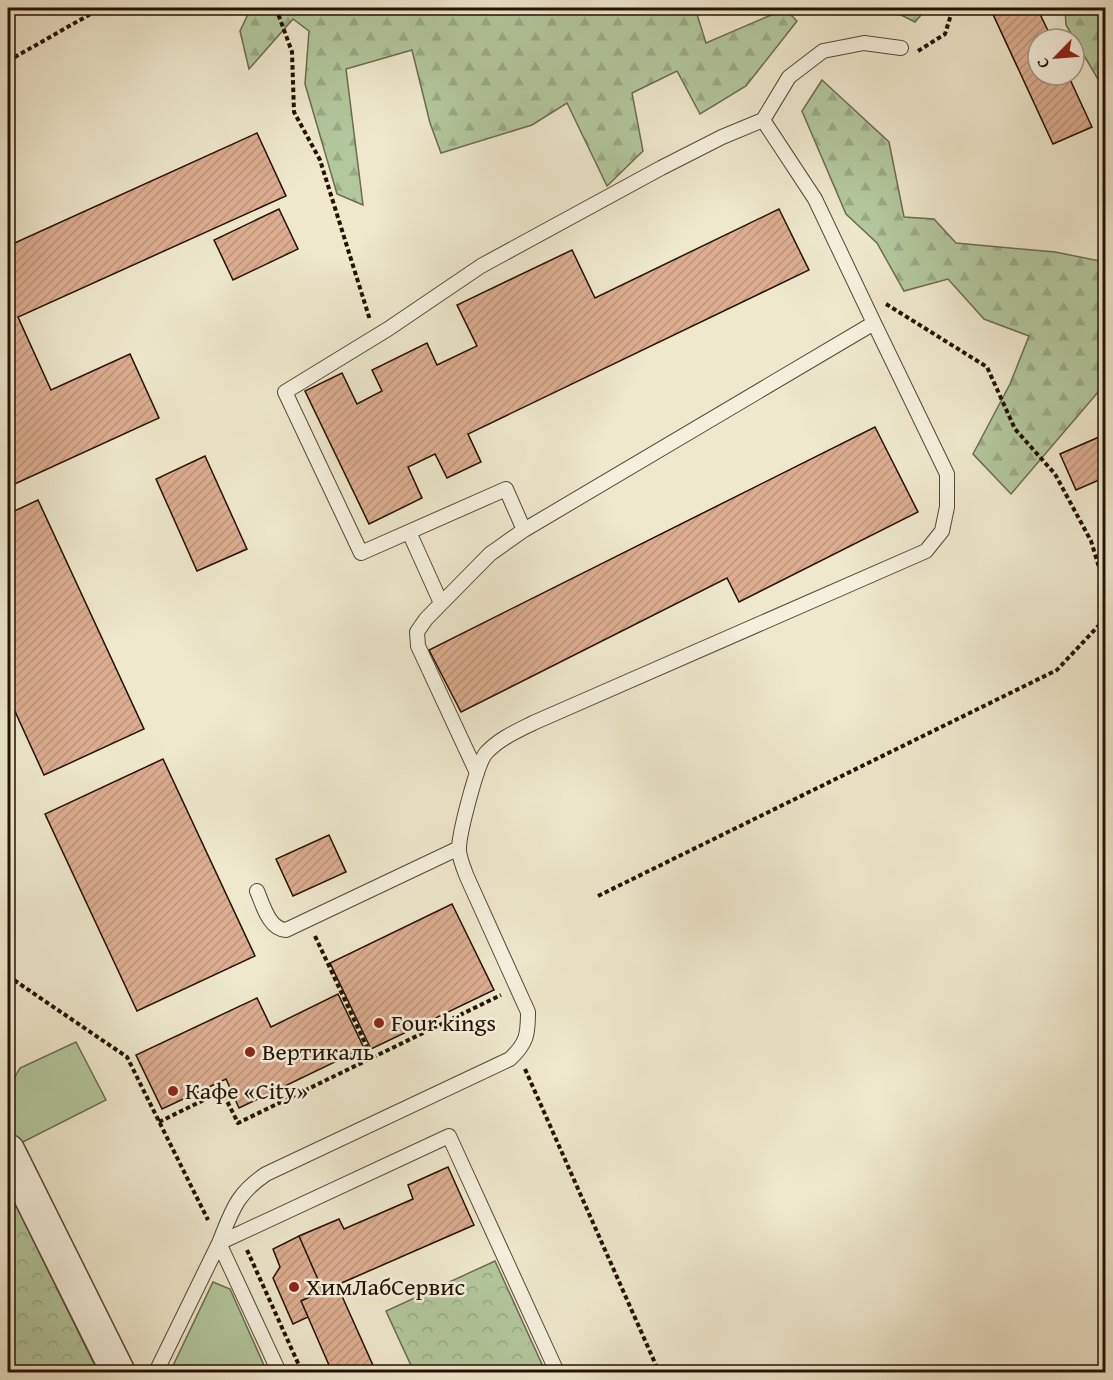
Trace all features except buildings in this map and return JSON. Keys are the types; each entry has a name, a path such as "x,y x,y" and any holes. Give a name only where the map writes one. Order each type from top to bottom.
{"street":[{"path":"8,1151 118,1372"}],"lane":[{"path":"524,530 506,489 361,554 285,392 375,337 481,266 660,168 722,137 763,120 789,77 823,51 864,43 901,48"},
{"path":"156,1372 241,1194 266,1174 510,1059 523,1047 528,1030 528,1012 467,877 459,848 477,773 484,755 502,738 512,733 926,551 942,531 947,507 947,474 815,199 763,120"},
{"path":"477,773 418,646 417,632 441,603 490,554 524,530 874,323"},
{"path":"409,532 441,603"},
{"path":"257,891 273,925 279,930 286,930 459,848"},
{"path":"219,1243 449,1136 557,1372"},
{"path":"219,1243 279,1372"}],"path":[{"path":"8,61 101,8"},
{"path":"276,8 292,52 294,112 320,160 375,337"},
{"path":"901,48 920,51 945,34 952,8"},
{"path":"856,285 987,367 1015,429 1054,474 1092,541 1106,590"},
{"path":"598,896 1057,670 1101,623 1106,613"},
{"path":"308,920 372,1058"},
{"path":"8,976 127,1058 219,1243"},
{"path":"159,1122 222,1091 238,1123 516,987"},
{"path":"518,1052 659,1372"},
{"path":"239,1233 303,1372"}],"green space":[{"path":"251,8 695,8 706,43 785,9 797,21 746,86 700,114 677,71 632,93 643,151 607,186 567,103 532,125 441,153 430,123 412,50 346,69 363,205 337,194 305,84 309,31 293,19 249,69 240,31"},
{"path":"887,8 927,8 915,22"},
{"path":"1065,8 1105,8 1105,91 1086,59 1086,27 1067,27"},
{"path":"822,80 889,142 904,217 934,219 956,243 1055,252 1105,262 1105,384 1011,494 973,454 1010,384 1029,336 984,319 948,279 904,291 877,243 846,214 802,111"},
{"path":"76,1042 106,1100 17,1145 8,1126 8,1089 20,1068"},
{"path":"8,1189 98,1372 8,1372"},
{"path":"495,1261 545,1371 414,1372 386,1311"},
{"path":"213,1282 230,1289 267,1372 170,1372"}],"place":[{"name":"Four kings","path":"379,1023"},
{"name":"Вертикаль","path":"250,1052"},
{"name":"Кафе «City»","path":"173,1091"},
{"name":"ХимЛабСервис","path":"294,1287"}]}
